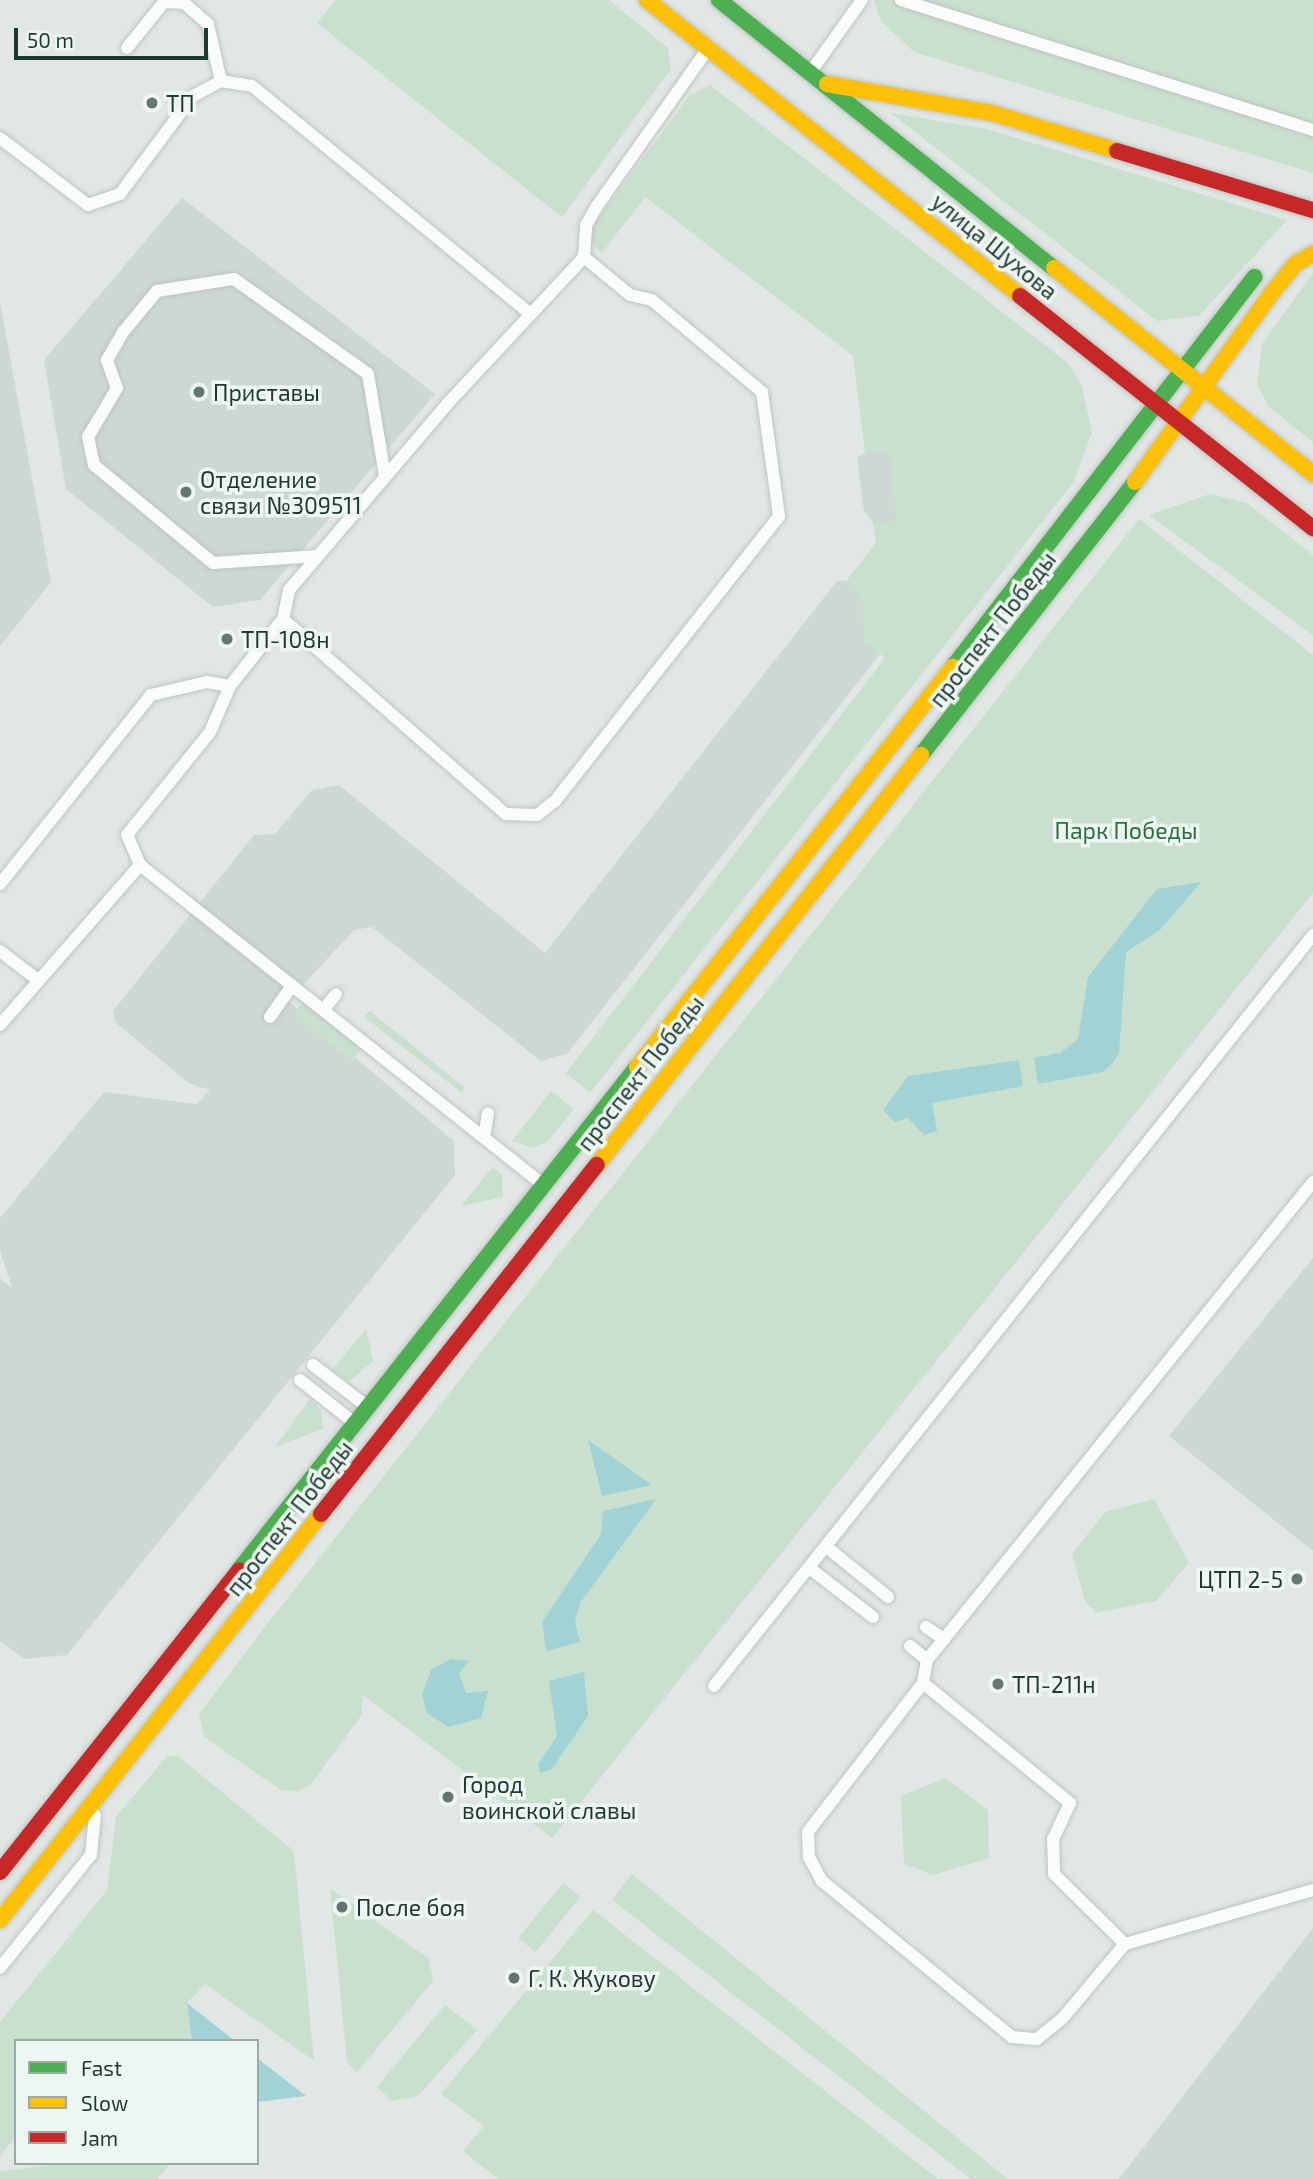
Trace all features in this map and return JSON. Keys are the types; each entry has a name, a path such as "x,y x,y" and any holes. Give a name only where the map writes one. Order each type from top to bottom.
{"main road":[{"name":"улица Шухова","path":"647,0 782,104 1313,528"},
{"name":"улица Шухова","path":"719,0 1313,474"},
{"path":"708,48 737,15"},
{"path":"782,104 815,78 992,113 1313,210"},
{"name":"проспект Победы","path":"0,1920 1179,422 1295,264 1313,254"},
{"name":"проспект Победы","path":"0,1872 544,1185 1265,262"}],"lane":[{"path":"815,78 862,0"},
{"path":"901,0 1313,130"},
{"path":"127,48 164,2 184,3 208,23 221,81"},
{"path":"544,1185 140,865 127,835 210,732 230,686 283,619 289,590 385,476 584,257 586,225 597,206 708,48"},
{"path":"0,138 88,205 120,194 193,96 221,81 252,86 531,314"},
{"path":"283,619 506,814 537,815 555,801 779,516 762,393 652,300 630,295 584,257"},
{"path":"318,556 213,563 94,465 88,437 117,388 107,360 124,331 157,291 234,279 368,374 385,476"},
{"path":"0,884 151,695 207,682 230,686"},
{"path":"0,1025 35,978 140,865"},
{"path":"714,1686 829,1549 1313,935"},
{"path":"0,951 35,978"},
{"path":"270,1017 292,986"},
{"path":"324,1009 336,994"},
{"path":"484,1138 488,1114"},
{"path":"1313,1182 944,1639 928,1660 923,1683 808,1832 809,1857 822,1881 1012,2037 1037,2039 1062,2019 1125,1944 1313,1890"},
{"path":"313,1365 368,1407"},
{"path":"300,1380 356,1424"},
{"path":"829,1549 888,1597"},
{"path":"812,1570 873,1616"},
{"path":"926,1627 944,1639"},
{"path":"910,1646 928,1660"},
{"path":"923,1683 1070,1803 1053,1839 1054,1874 1125,1944"},
{"path":"0,1968 90,1855 98,1797"}],"shaded area":[{"path":"182,198 435,394 260,600 213,607 66,489 44,360"},
{"path":"0,302 51,582 0,646"},
{"path":"895,430 915,530 885,540 864,511 857,458"},
{"path":"875,580 887,645 567,1054 541,1061 372,927 354,930 288,1001 454,1141 455,1175 67,1655 24,1659 0,1641 0,1279 12,1288 0,1250 0,1218 104,1092 197,1104 210,1090 190,1084 116,1023 113,1011 254,835 275,834 312,790 339,785 545,953 837,581"},
{"path":"1313,1258 1313,1551 1169,1436"},
{"path":"1313,1928 1313,2179 1119,2179"}],"green space":[{"path":"335,0 609,0 668,48 671,69 562,217 317,23"},
{"path":"874,0 1313,0 1313,173 914,52 881,21"},
{"path":"710,85 1069,364 1082,387 1092,433 1073,483 590,1093 566,1073 885,658 864,640 863,596 846,581 876,543 873,525 897,521 889,450 865,452 853,356 645,197 602,253 590,243 592,227 690,95"},
{"path":"891,113 987,129 1287,220 1199,316 1157,321"},
{"path":"1313,273 1313,442 1269,407 1257,384 1262,344"},
{"path":"1210,494 1247,503 1313,555 1313,635 1149,515"},
{"name":"Парк Победы","path":"1139,519 1313,655 1313,893 552,1838 363,1695 361,1716 310,1785 297,1792 281,1790 204,1737 199,1714 268,1623"},
{"path":"304,1001 362,1048 352,1061 294,1013"},
{"path":"370,1011 464,1087 462,1093 364,1017"},
{"path":"551,1091 574,1109 547,1142 533,1148 512,1141"},
{"path":"493,1167 503,1176 503,1197 461,1206"},
{"path":"366,1329 373,1361 350,1381 331,1371"},
{"path":"310,1399 321,1411 323,1429 275,1447"},
{"path":"1154,1499 1189,1563 1156,1601 1096,1613 1085,1601 1072,1554 1105,1512"},
{"path":"167,1756 178,1756 294,1851 314,2061 205,1984 187,2003 192,2039 14,2039 14,2139 0,2155 0,2022 107,1890 116,1817"},
{"path":"945,1778 988,1810 989,1858 933,1875 904,1864 901,1796"},
{"path":"632,1874 1008,2179 971,2179 612,1900"},
{"path":"563,1883 580,1897 535,1952 518,1938"},
{"path":"330,1888 429,1959 433,1981 357,2072 347,2062"},
{"path":"593,1910 938,2179 498,2179 463,2151 484,2126 441,2094"},
{"path":"445,2005 477,2030 418,2096 392,2101 377,2087"},
{"path":"51,2165 168,2165 158,2179 0,2179 0,2171"}],"water":[{"path":"1201,882 1160,930 1126,952 1119,1053 1112,1064 1102,1072 1038,1084 1034,1058 1060,1053 1078,1039 1088,977 1157,889"},
{"path":"1019,1060 1023,1086 932,1103 937,1131 924,1135 908,1118 895,1122 883,1110 908,1076"},
{"path":"588,1440 652,1485 602,1496"},
{"path":"656,1499 580,1603 575,1621 580,1642 546,1651 542,1622 601,1534 603,1511"},
{"path":"451,1659 469,1661 459,1673 466,1693 488,1691 481,1718 448,1727 427,1713 422,1695 431,1670"},
{"path":"584,1672 588,1716 552,1769 540,1773 538,1764 557,1736 549,1681"},
{"path":"187,2003 232,2039 192,2039"},
{"path":"259,2060 306,2096 259,2102"}],"traffic: fast":[{"path":"719,0 1054,268"},
{"path":"953,667 1254,277"},
{"path":"921,755 1135,482"},
{"path":"239,1570 637,1067"}],"traffic: slow":[{"path":"647,0 1020,296"},
{"path":"827,84 992,113 1117,151"},
{"path":"1135,482 1271,294 1295,264 1313,254"},
{"path":"1054,268 1313,474"},
{"path":"637,1067 953,667"},
{"path":"597,1165 921,755"},
{"path":"0,1920 321,1514"}],"traffic: jam":[{"path":"1117,151 1313,210"},
{"path":"1020,296 1313,528"},
{"path":"321,1514 597,1165"},
{"path":"0,1872 239,1570"}],"place":[{"name":"ТП","path":"152,103"},
{"name":"Приставы","path":"199,392"},
{"name":"Отделение связи №309511","path":"186,492"},
{"name":"ТП-108н","path":"227,639"},
{"name":"ЦТП 2-5","path":"1297,1579"},
{"name":"ТП-211н","path":"998,1684"},
{"name":"Город воинской славы","path":"448,1797"},
{"name":"После боя","path":"342,1907"},
{"name":"Г. К. Жукову","path":"514,1978"}]}
